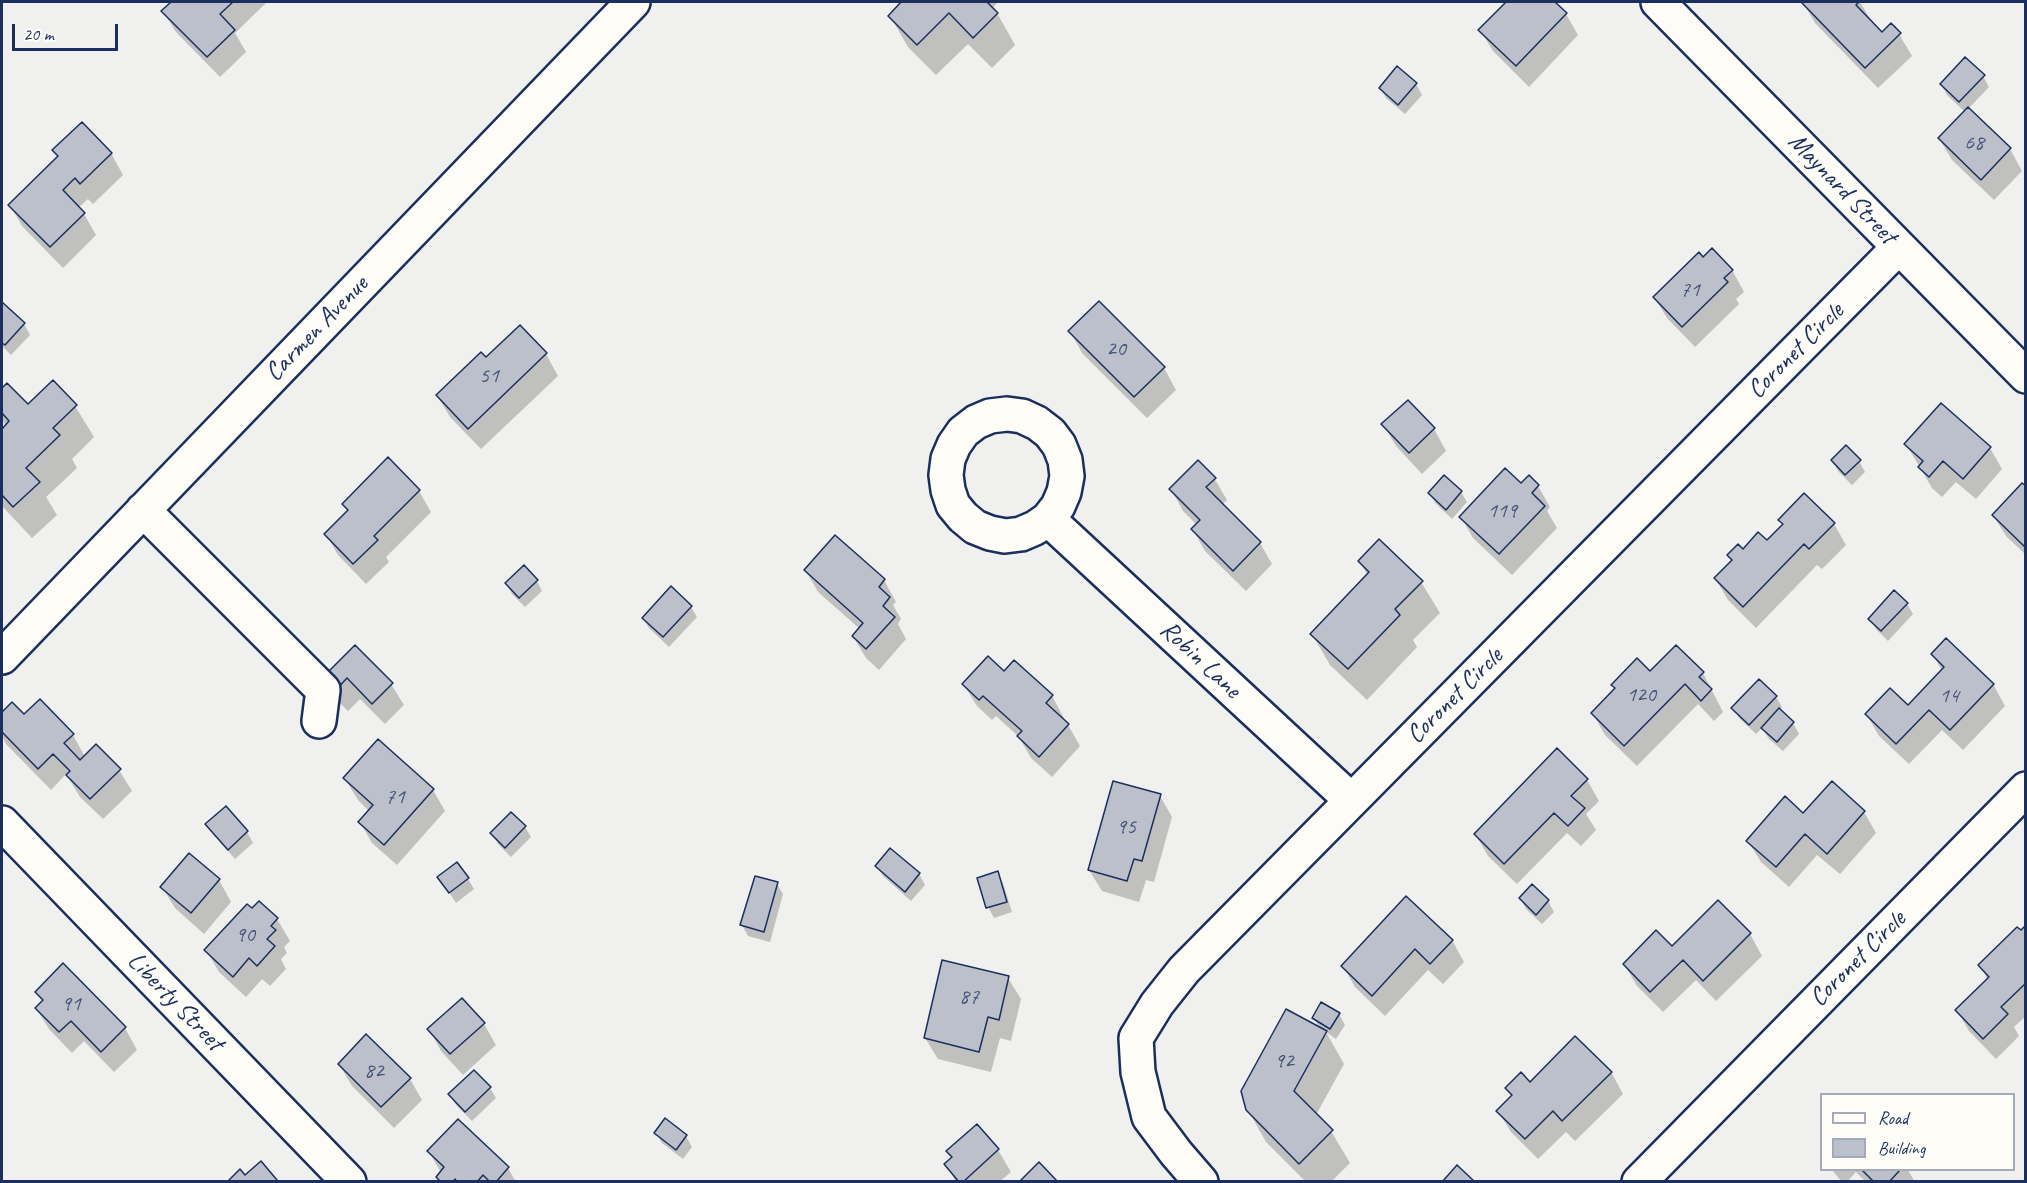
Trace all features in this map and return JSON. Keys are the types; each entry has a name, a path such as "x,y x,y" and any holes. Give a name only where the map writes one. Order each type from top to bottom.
{"street":[{"name":"Carmen Avenue","path":"2,657 633,2"},
{"name":"Maynard Street","path":"1675,7 1899,247 2025,376"},
{"name":"Coronet Circle","path":"1201,1182 1149,1118 1138,1072 1136,1038 1157,1004 1184,970 1899,247"},
{"path":"143,510 323,690 319,720"},
{"name":"Robin Lane","path":"1048,519 1351,800"},
{"name":"Coronet Circle","path":"1639,1182 2025,789"},
{"name":"Liberty Street","path":"2,823 349,1182"}],"building":[{"path":"171,2 233,2 220,14 235,30 207,57 161,11"},
{"path":"901,2 987,2 998,13 973,38 949,13 917,45 888,16"},
{"path":"1506,2 1555,2 1567,13 1516,66 1478,30"},
{"path":"1801,2 1859,2 1856,5 1882,32 1891,23 1901,33 1865,68"},
{"path":"1965,57 1985,75 1959,102 1940,84"},
{"path":"1397,66 1417,83 1398,105 1379,88"},
{"path":"1968,107 2011,148 1981,180 1938,138"},
{"path":"82,122 112,153 80,184 75,178 63,190 85,213 50,247 8,205 58,156 52,150"},
{"path":"1712,248 1733,270 1724,278 1728,282 1682,327 1653,297 1699,252 1703,257"},
{"path":"1099,301 1165,367 1134,397 1068,331"},
{"path":"2,302 25,323 5,345 2,343"},
{"path":"520,325 547,353 468,429 436,395 481,352 486,357"},
{"path":"53,380 77,405 53,428 60,435 26,468 40,482 13,507 2,495 2,429 9,421 2,413 2,388 7,383 28,404"},
{"path":"1408,400 1435,428 1409,453 1381,424"},
{"path":"1941,403 1991,447 1963,479 1943,461 1929,477 1918,467 1923,461 1904,444"},
{"path":"1846,445 1861,460 1845,475 1831,460"},
{"path":"388,457 420,490 374,536 378,540 353,564 324,534 348,510 342,504"},
{"path":"1198,460 1216,478 1206,487 1261,542 1233,571 1191,529 1200,520 1169,489"},
{"path":"1505,468 1521,483 1529,475 1539,485 1532,493 1545,506 1499,554 1459,517"},
{"path":"1444,475 1462,491 1446,510 1428,493"},
{"path":"2022,483 2026,486 2026,548 1992,515"},
{"path":"1804,493 1835,523 1809,549 1804,544 1743,607 1714,578 1732,560 1727,555 1738,544 1743,549 1758,532 1767,540 1783,524 1778,520"},
{"path":"835,535 885,579 879,587 890,597 883,606 895,617 866,649 852,636 863,623 804,570"},
{"path":"1379,539 1423,581 1395,609 1400,615 1348,669 1310,634 1369,572 1358,561"},
{"path":"524,565 538,580 519,598 505,583"},
{"path":"671,586 692,606 663,637 642,618"},
{"path":"1894,590 1908,603 1881,631 1868,619"},
{"path":"1946,638 1994,684 1950,730 1929,710 1896,744 1865,714 1890,688 1908,705 1944,667 1931,654"},
{"path":"355,645 393,683 372,704 347,678 335,691 322,678"},
{"path":"1676,645 1704,672 1699,677 1712,689 1701,701 1685,684 1624,746 1591,713 1615,688 1611,685 1637,658 1650,671"},
{"path":"988,656 1004,671 1014,660 1053,695 1046,703 1069,724 1039,757 1017,736 1022,731 983,696 979,700 962,684"},
{"path":"1759,679 1777,696 1749,725 1731,708"},
{"path":"40,699 74,734 64,743 80,760 96,744 121,769 90,799 66,775 70,771 53,754 38,769 2,732 2,712 12,702 24,714"},
{"path":"1779,708 1794,722 1777,742 1761,728"},
{"path":"378,739 434,789 384,845 358,822 373,805 343,778"},
{"path":"1557,748 1588,779 1571,796 1585,808 1568,826 1554,813 1504,864 1474,834"},
{"path":"1113,781 1161,794 1142,861 1134,859 1127,881 1088,870"},
{"path":"1832,781 1865,811 1827,854 1805,834 1776,867 1746,841 1785,796 1803,813"},
{"path":"226,806 248,831 228,850 205,824"},
{"path":"511,812 526,826 505,848 490,833"},
{"path":"890,848 920,873 905,892 875,866"},
{"path":"189,853 220,879 191,913 160,887"},
{"path":"457,862 469,878 449,893 437,877"},
{"path":"998,871 1007,902 986,908 977,878"},
{"path":"755,876 778,882 764,932 740,925"},
{"path":"1532,884 1549,900 1536,915 1519,898"},
{"path":"1406,896 1453,940 1430,964 1415,949 1372,996 1341,966"},
{"path":"1718,900 1751,933 1703,981 1683,960 1650,992 1623,964 1656,930 1672,946"},
{"path":"259,901 278,918 271,926 276,930 267,939 275,946 257,966 249,958 233,977 204,950 247,904 252,908"},
{"path":"2026,925 2026,983 2001,1007 2008,1014 1983,1039 1955,1010 1989,977 1978,965 2017,927 2021,930"},
{"path":"942,960 1009,976 999,1020 988,1017 979,1052 924,1038"},
{"path":"63,963 126,1027 101,1052 71,1021 59,1032 35,1008 43,1000 35,992"},
{"path":"462,998 485,1023 450,1054 427,1029"},
{"path":"1321,1002 1340,1013 1330,1029 1312,1018"},
{"path":"1286,1009 1327,1031 1294,1091 1333,1130 1299,1164 1246,1110 1241,1091"},
{"path":"366,1034 411,1078 381,1107 338,1064"},
{"path":"1575,1036 1612,1072 1562,1121 1553,1111 1525,1139 1496,1111 1512,1095 1505,1088 1521,1072 1530,1082"},
{"path":"474,1070 491,1087 465,1112 448,1094"},
{"path":"665,1118 687,1135 676,1150 654,1133"},
{"path":"458,1119 509,1167 496,1182 490,1182 483,1175 477,1182 457,1182 455,1179 453,1182 441,1182 436,1177 444,1167 427,1151"},
{"path":"977,1124 999,1149 963,1182 959,1182 944,1164 952,1157 946,1151"},
{"path":"261,1161 277,1180 275,1182 227,1182 240,1169 245,1175"},
{"path":"1039,1162 1058,1182 1019,1182"},
{"path":"1457,1165 1475,1182 1442,1182"},
{"path":"1863,1171 1899,1171 1889,1182 1874,1182"}]}
